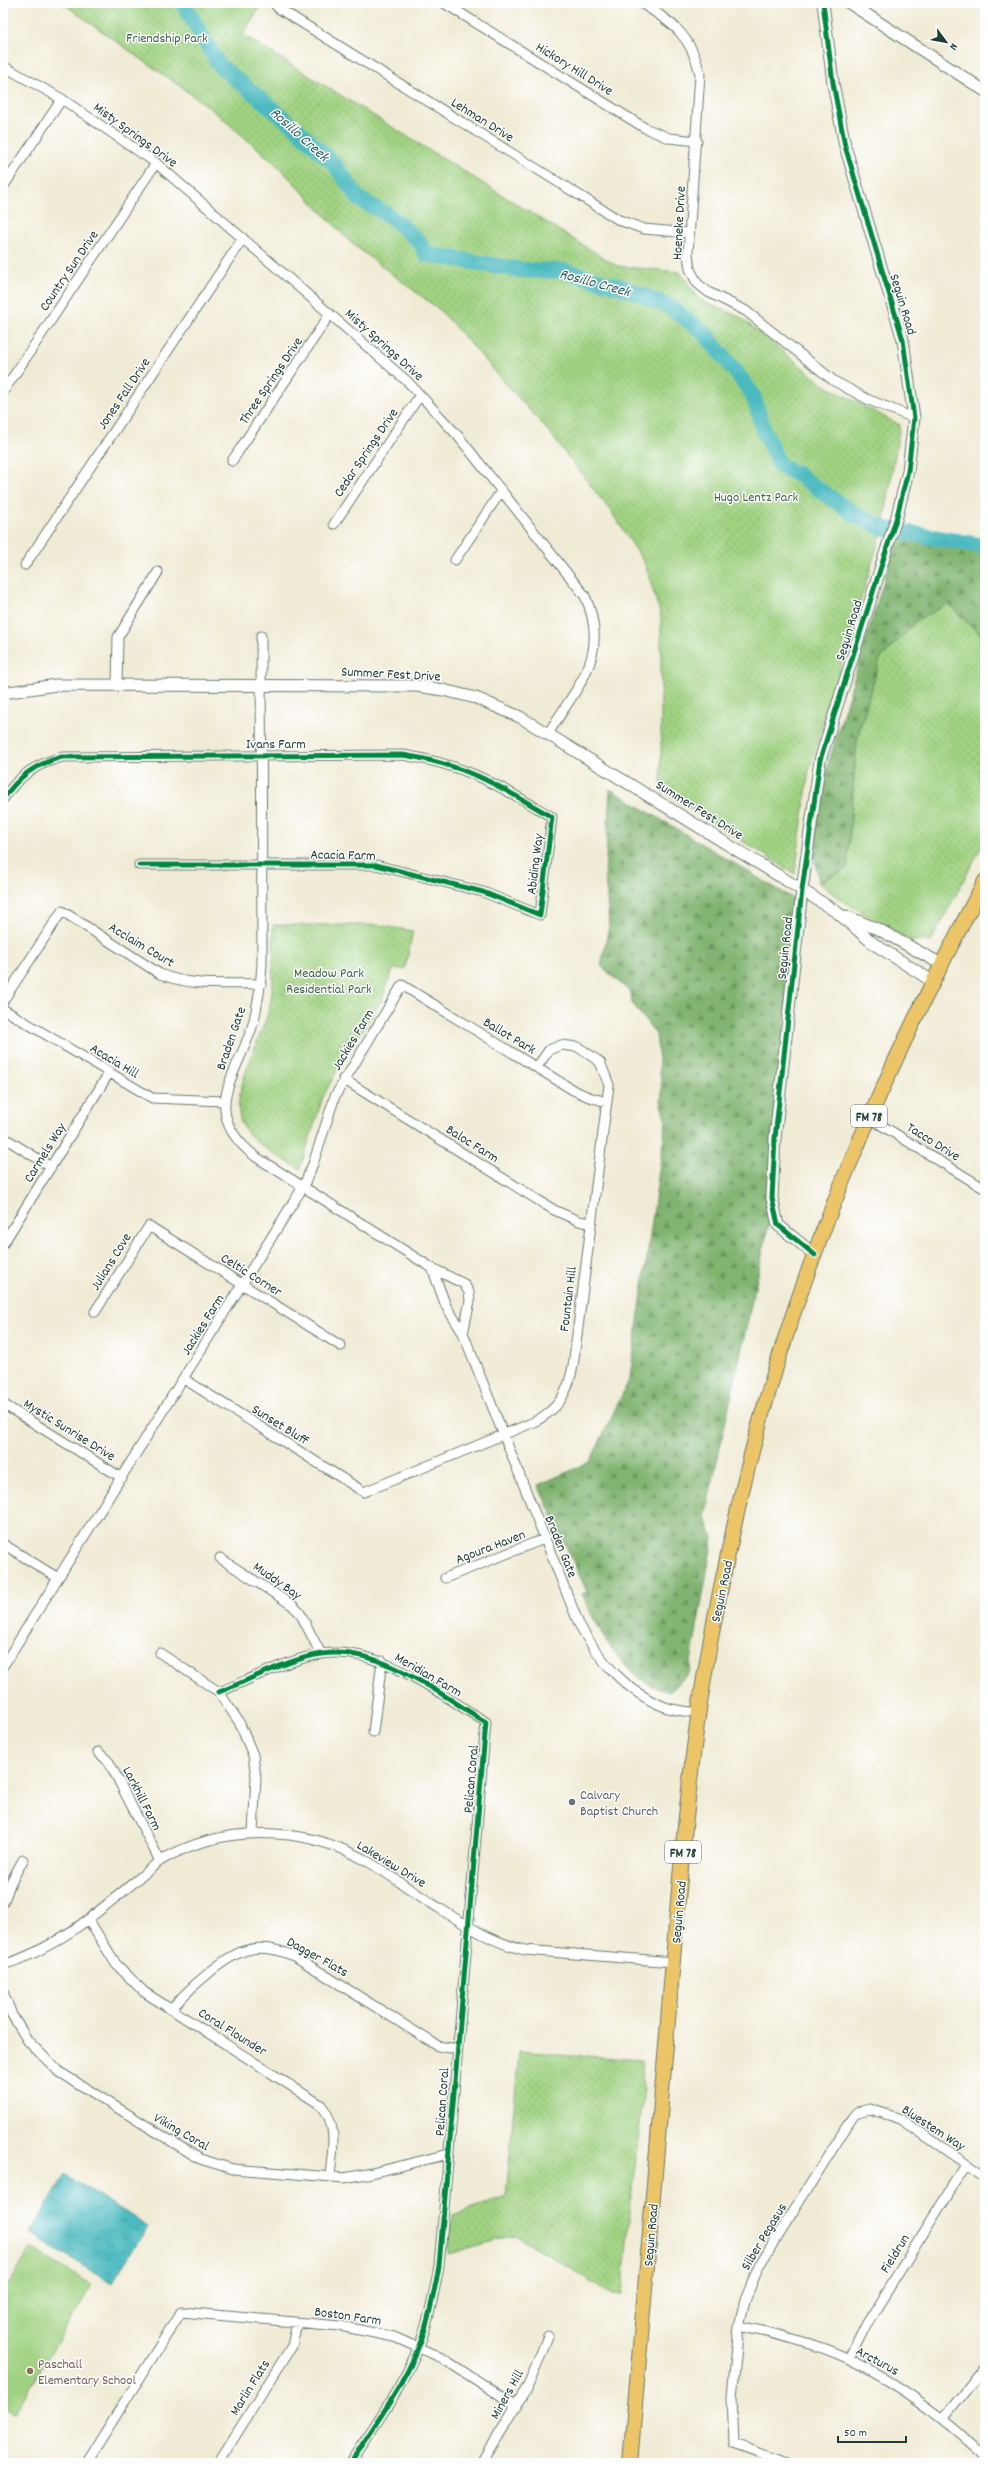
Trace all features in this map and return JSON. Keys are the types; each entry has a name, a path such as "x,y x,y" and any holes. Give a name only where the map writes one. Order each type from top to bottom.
{"main road":[{"name":"Seguin Road","path":"630,2463 673,1962 698,1713 712,1634 746,1478 786,1337 815,1255 868,1117 932,981 985,881"}],"street":[{"name":"Lehman Drive","path":"274,3 278,8 618,220 644,229 689,233"},
{"name":"Hickory Hill Drive","path":"444,3 645,128 669,138 697,141"},
{"name":"Hoeneke Drive","path":"641,3 680,30 696,58 701,86 689,233 690,269 697,283 708,292 746,311 834,381 869,400 914,418"},
{"name":"Seguin Road","path":"815,1255 778,1225 772,1198 775,1138 802,890 820,760 897,516 908,471 914,418 903,340 845,146 833,83 822,3"},
{"path":"849,3 985,91"},
{"name":"Misty Springs Drive","path":"3,66 62,99 156,163 330,314 420,395 458,436 585,596 596,633 592,660 548,734"},
{"path":"3,187 62,99"},
{"name":"Country Sun Drive","path":"3,392 156,163"},
{"name":"Jones Fall Drive","path":"25,565 243,238"},
{"name":"Three Springs Drive","path":"232,461 330,314"},
{"name":"Cedar Springs Drive","path":"334,524 420,395"},
{"path":"456,560 502,490"},
{"path":"117,685 118,637 158,572"},
{"name":"Braden Gate","path":"261,636 261,984 253,1023 224,1101 226,1120 233,1135 243,1147 303,1187 432,1268 464,1284 469,1292 470,1301 463,1333"},
{"name":"Summer Fest Drive","path":"3,693 56,685 262,684 417,686 443,690 476,698 508,712 548,734 802,890 838,913 874,944 911,970 932,981"},
{"name":"Ivans Farm","path":"3,799 20,777 40,763 62,757 262,755 403,756 438,761 493,782 552,817"},
{"name":"Abiding Way","path":"540,915 552,817"},
{"name":"Acacia Farm","path":"138,866 262,864 376,865 483,892 540,915"},
{"name":"Acclaim Court","path":"3,1000 62,911 160,974 172,979 186,982 261,984"},
{"name":"Summer Fest Drive","path":"838,913 880,930 941,964"},
{"name":"Ballot Park","path":"402,985 573,1090 607,1102"},
{"name":"Jackies Farm","path":"3,1666 303,1187 313,1164 335,1096 343,1079 402,985"},
{"name":"Acacia Hill","path":"3,1009 152,1098 224,1101"},
{"name":"Fountain Hill","path":"364,1492 502,1435 546,1415 556,1408 569,1385 609,1085 600,1062 578,1047 561,1045 549,1050 537,1067"},
{"name":"Carmels Way","path":"3,1244 109,1073"},
{"name":"Baloc Farm","path":"343,1079 554,1210 579,1221 590,1223"},
{"name":"Tacco Drive","path":"868,1117 985,1189"},
{"path":"3,1137 51,1167"},
{"name":"Celtic Corner","path":"149,1226 341,1346"},
{"name":"Julians Cove","path":"95,1312 149,1226"},
{"name":"Braden Gate","path":"432,1268 446,1306 463,1333 544,1540 579,1624 589,1644 602,1660 627,1685 650,1700 667,1708 698,1713"},
{"name":"Sunset Bluff","path":"184,1379 364,1492"},
{"name":"Mystic Sunrise Drive","path":"3,1404 122,1478"},
{"name":"Agoura Haven","path":"445,1578 544,1540"},
{"path":"3,1544 58,1578"},
{"name":"Muddy Bay","path":"220,1558 292,1605 300,1613 321,1654"},
{"path":"160,1653 219,1692 239,1722 253,1755 256,1792 252,1833"},
{"name":"Meridian Farm","path":"219,1692 296,1661 321,1654 356,1654 382,1661 486,1722"},
{"path":"373,1732 382,1661"},
{"name":"Pelican Coral","path":"350,2463 398,2387 419,2346 430,2312 439,2266 457,2049 470,1927 486,1722"},
{"name":"Larkhill Farm","path":"98,1752 109,1762 160,1861"},
{"name":"Lakeview Drive","path":"3,1965 46,1947 88,1919 160,1861 174,1852 207,1840 252,1833 294,1836 340,1849 364,1860 470,1927 508,1946 526,1950 673,1962"},
{"path":"3,1903 11,1882 23,1860"},
{"name":"Coral Flounder","path":"88,1919 116,1964 129,1979 144,1992 321,2104 329,2116 334,2134 330,2177"},
{"name":"Dagger Flats","path":"171,2010 180,1997 227,1958 251,1948 270,1948 296,1956 438,2046 457,2049"},
{"name":"Viking Coral","path":"3,1992 16,2023 35,2049 48,2062 69,2078 200,2159 233,2169 330,2177 358,2176 449,2154"},
{"name":"Bluestem Way","path":"863,2109 880,2111 900,2119 985,2177"},
{"name":"Silber Pegasus","path":"787,2463 734,2444 732,2397 739,2326 745,2300 760,2264 852,2118 863,2109"},
{"name":"Fieldrun","path":"849,2359 866,2325 966,2165"},
{"name":"Boston Farm","path":"86,2463 181,2312 359,2328 394,2337 419,2346 517,2406"},
{"name":"Marlin Flats","path":"218,2463 292,2346 297,2323"},
{"name":"Arcturus","path":"739,2326 793,2338 849,2359 896,2385 944,2418 985,2455"},
{"name":"Miners Hill","path":"481,2463 530,2384 548,2336"},
{"path":"944,2418 985,2366"}],"green space":[{"name":"Hugo Lentz Park","path":"62,3 262,3 243,35 617,266 680,272 700,300 740,317 824,385 900,425 884,523 809,771 795,874 661,790 661,616 645,564 612,513 549,432 441,311 351,243 279,167 209,107"},
{"path":"898,534 985,550 985,639 948,604 917,620 880,659 857,739 847,868 819,883 814,852 818,811 827,767"},
{"path":"948,604 985,639 985,840 931,942 917,940 913,942 844,902 819,883 847,868 857,739 880,659 917,620"},
{"path":"610,789 794,899 769,1224 705,1516 713,1538 689,1673 670,1692 654,1687 640,1678 627,1667 605,1639 588,1608 582,1594 587,1592 538,1485 590,1462 630,1378 666,1121 661,1104 662,1091 656,1034 632,1003 631,993 601,966 609,925 605,875"},
{"name":"Meadow Park Residential Park","path":"273,925 378,925 413,931 405,969 393,969 382,1000 340,1065 323,1097 300,1169 277,1156 248,1133 241,1122 239,1109 240,1092 246,1072 269,1010 273,978"},
{"path":"519,2051 642,2060 643,2100 633,2181 622,2295 613,2295 515,2235 448,2254 452,2215 506,2197"},
{"path":"31,2248 92,2285 14,2414 3,2407 3,2294"}],"water":[{"path":"65,2175 148,2226 112,2283 30,2233"}],"waterway":[{"name":"Rosillo Creek","path":"183,3 219,65 297,129 335,165 359,199 390,216 419,241 426,254 522,270 565,271 628,289 672,308 704,333 753,395 764,431 780,466 797,474 854,514 885,529 985,546"}],"cycle path":[{"path":"815,1255 778,1225 772,1198 775,1138 802,890 820,760 897,516 908,471 914,418 903,340 845,146 833,83 823,3"},
{"path":"3,799 15,783 28,772 36,767 62,757 403,755 446,764 481,778 515,795 552,817 540,915 483,892 376,865 139,865"},
{"path":"219,1692 297,1660 322,1654 344,1653 365,1657 387,1664 408,1674 486,1722 439,2266 425,2329 411,2365 392,2399 350,2463"}],"place":[{"name":"Calvary Baptist Church","path":"572,1802"},
{"name":"Paschall Elementary School","path":"30,2371"}],"park label":[{"name":"Friendship Park","path":"167,37"}]}
